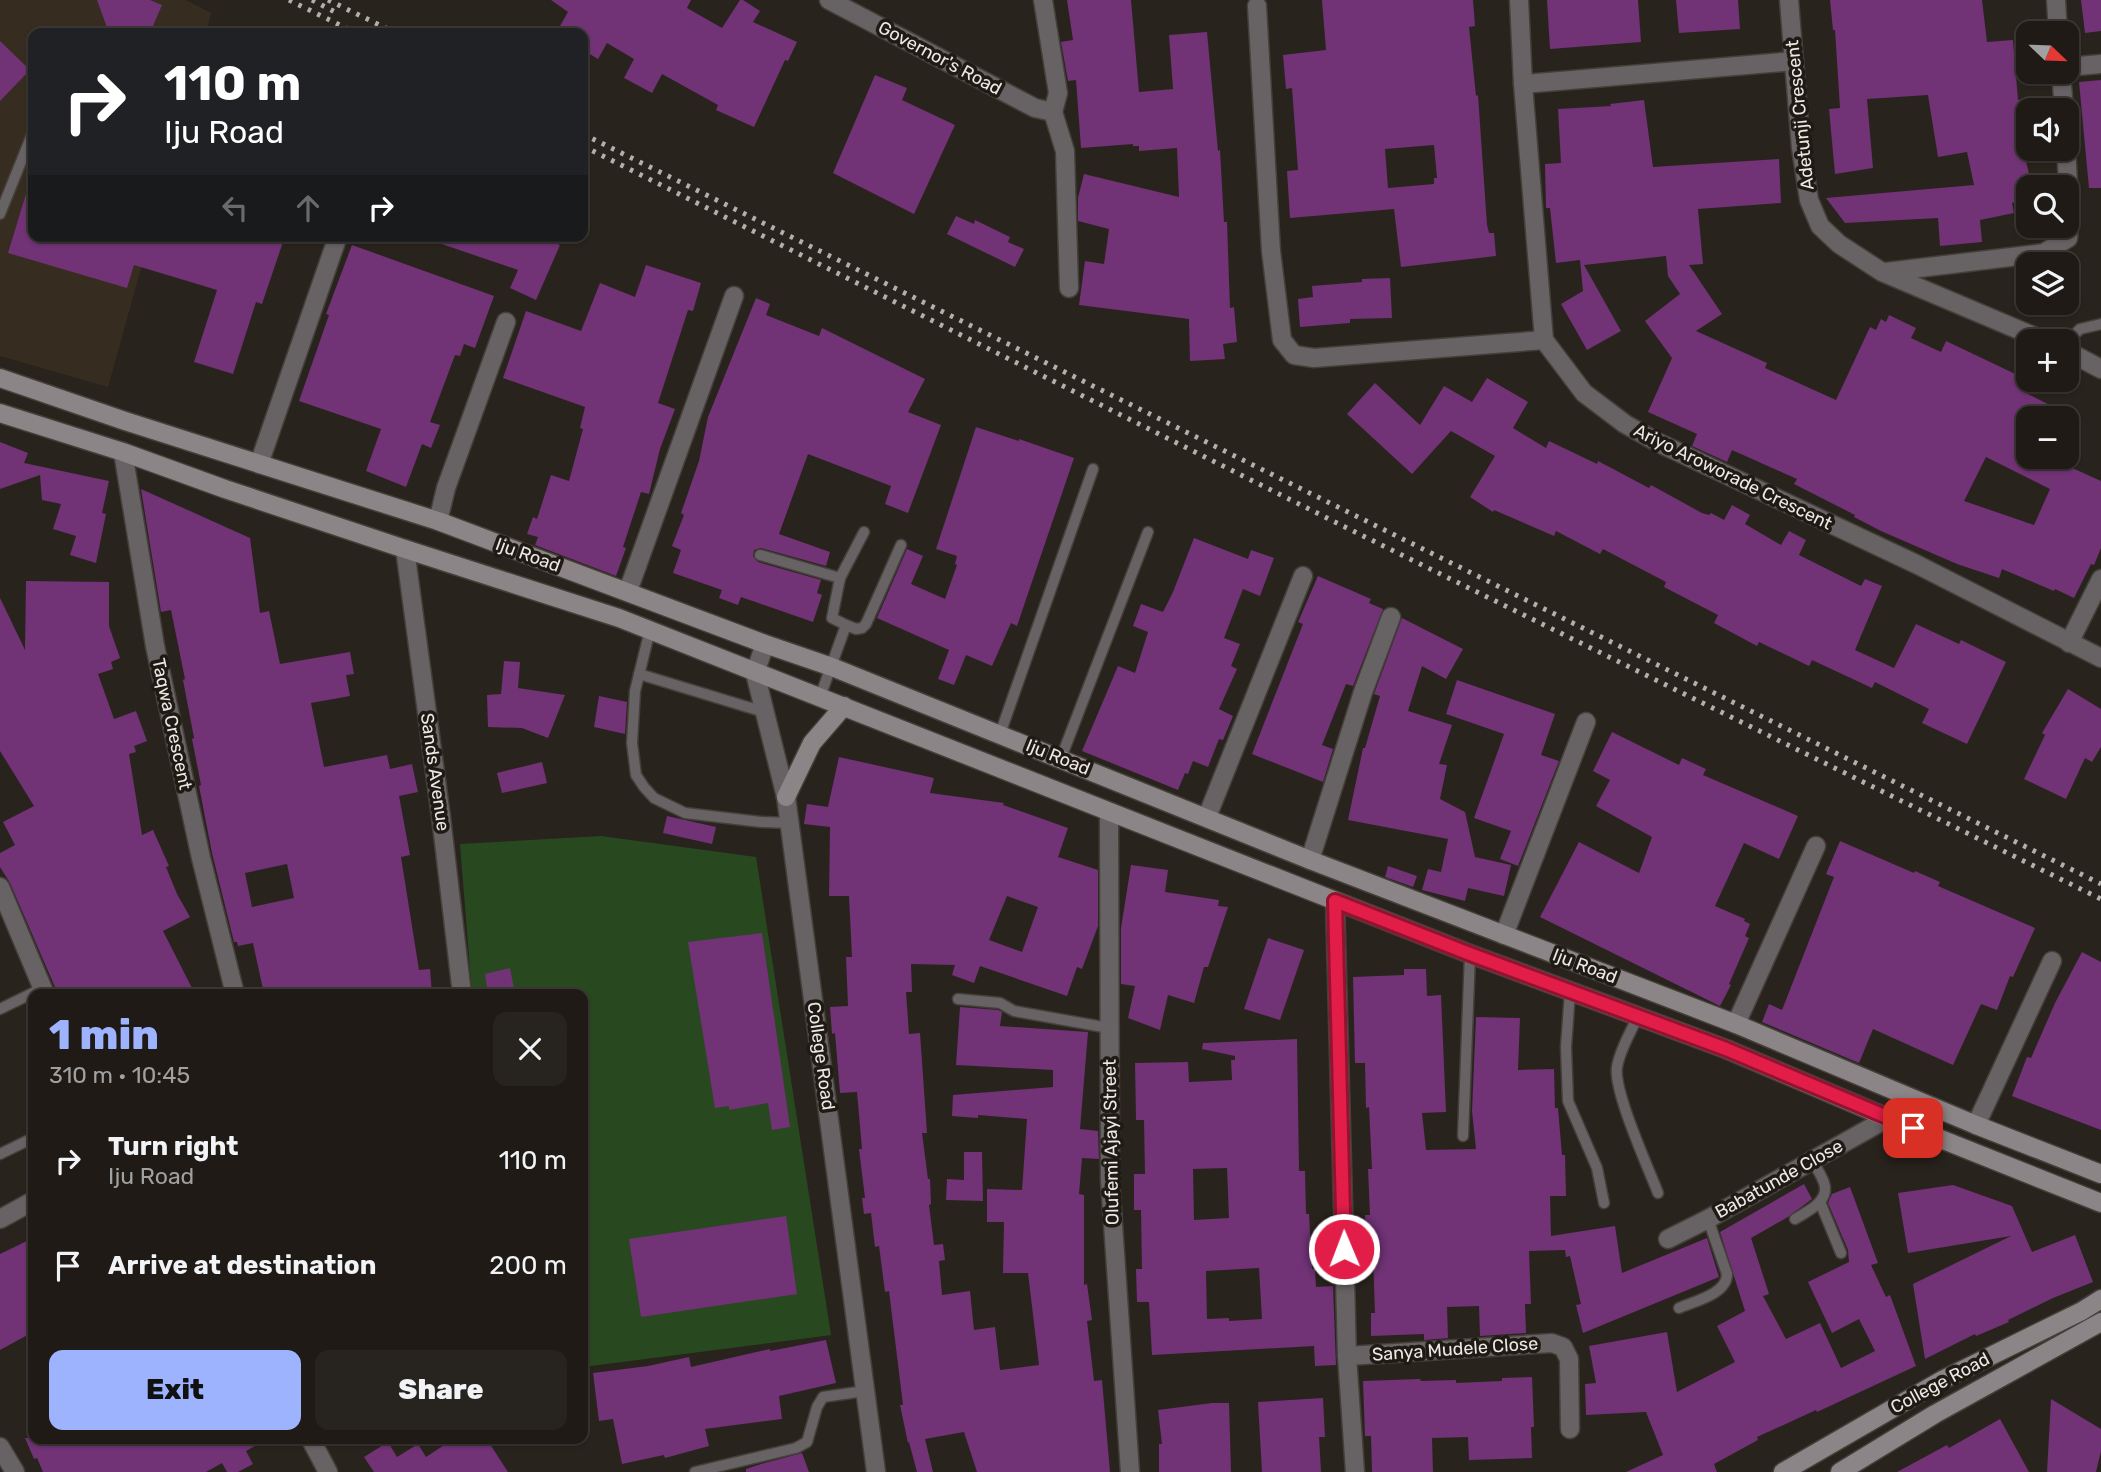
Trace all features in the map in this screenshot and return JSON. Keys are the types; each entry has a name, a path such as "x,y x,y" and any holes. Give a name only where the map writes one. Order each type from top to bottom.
{"main road":[{"name":"Iju Road","path":"0,378 438,522 832,667 1310,860 1736,1024 1976,1125 2101,1174"},
{"name":"Iju Road","path":"0,413 619,618 1470,954 1726,1049 1888,1118 2101,1203"},
{"path":"786,797 812,743 844,706"},
{"name":"College Road","path":"1783,1472 1942,1380 2101,1299"},
{"name":"College Road","path":"1840,1472 1935,1414 2101,1322"}],"street":[{"name":"Governor's Road","path":"830,0 1035,108 1053,112"},
{"path":"1043,0 1058,93 1053,112 1065,151 1069,288"},
{"path":"1257,6 1271,251 1282,340 1294,355 1314,358 1544,340 1523,84 1519,0"},
{"name":"Adetunji Crescent","path":"1789,0 1801,148 1809,200 1820,226 1839,243 1882,272 2017,329"},
{"path":"2056,0 2058,21"},
{"path":"1523,84 1794,61"},
{"path":"2079,66 2101,64"},
{"path":"1882,272 2045,253 2068,238 2070,215 2067,161"},
{"path":"259,464 336,242"},
{"path":"628,592 734,296"},
{"path":"438,522 446,488 506,322"},
{"name":"Ariyo Aroworade Crescent","path":"1544,340 1584,393 1625,424 1657,442 1916,564 2101,658"},
{"path":"2079,357 2101,369"},
{"name":"Taqwa Crescent","path":"123,452 155,646 201,858 234,989"},
{"name":"Sands Avenue","path":"405,549 461,989"},
{"path":"1207,817 1303,576"},
{"path":"2069,643 2101,579"},
{"path":"1310,860 1363,692 1391,617"},
{"path":"755,673 765,644"},
{"name":"College Road","path":"755,673 786,797 876,1472"},
{"path":"1504,936 1586,722"},
{"name":"Olufemi Ajayi Street","path":"1109,812 1110,1180 1130,1472"},
{"path":"1736,1024 1816,846"},
{"path":"0,887 43,989"},
{"path":"1335,901 1347,1356 1355,1472"},
{"path":"1976,1125 2052,961"},
{"name":"Babatunde Close","path":"1668,1239 1888,1118"},
{"path":"0,1219 28,1204"},
{"name":"Sanya Mudele Close","path":"1347,1356 1552,1343 1563,1347 1569,1359 1570,1429"},
{"path":"313,1444 328,1472"},
{"path":"0,1447 15,1472"}],"lane":[{"path":"0,214 28,144"},
{"path":"2079,330 2101,324"},
{"path":"1000,734 1093,469"},
{"path":"864,531 840,578 832,618 856,629 866,624 901,545"},
{"path":"1061,758 1147,532"},
{"path":"760,555 840,578"},
{"path":"820,697 846,625"},
{"path":"650,630 635,691 632,743 636,775 644,787 654,798 685,813 789,823"},
{"path":"639,674 764,712"},
{"path":"1464,1136 1470,954"},
{"path":"1570,992 1566,1048 1568,1101 1597,1168 1604,1203"},
{"path":"0,1009 28,998"},
{"path":"958,999 1000,1003 1014,1011 1110,1028"},
{"path":"1638,1016 1617,1069 1619,1089 1658,1193"},
{"path":"0,1154 28,1140"},
{"path":"1795,1219 1820,1202 1825,1187 1812,1160"},
{"path":"1820,1202 1842,1253"},
{"path":"1679,1308 1722,1288 1727,1280 1708,1219"},
{"path":"695,1472 796,1448 807,1441 822,1397 866,1391"}],"shaded area":[{"path":"0,0 186,0 211,13 207,28 28,28 28,242 148,242 108,387 0,356"}],"green space":[{"path":"601,836 756,857 831,1335 588,1366 588,989 472,989 460,844"}],"building":[{"path":"97,0 150,0 162,5 152,28 107,28"},
{"path":"551,0 691,0 687,8 722,28 740,0 743,0 760,11 753,22 797,42 788,61 785,60 754,127 716,110 718,105 662,74 652,93 624,78 634,59 607,43 598,59 588,53 588,28 559,28 568,12"},
{"path":"1067,0 1131,0 1139,92 1173,89 1169,35 1207,32 1218,151 1220,150 1224,222 1227,222 1230,308 1234,307 1237,342 1223,344 1225,359 1190,361 1189,319 1079,305 1085,261 1104,264 1109,229 1078,221 1078,198 1084,174 1179,197 1177,148 1139,151 1139,146 1133,144 1081,148 1076,80 1068,81 1061,42 1073,40"},
{"path":"1322,0 1473,0 1475,26 1469,27 1476,96 1478,95 1487,225 1489,233 1494,233 1496,256 1401,267 1394,209 1290,218 1287,171 1298,170 1292,88 1286,89 1283,55 1326,50","holes":["1434,145 1437,178 1434,178 1434,184 1388,188 1385,149"]},
{"path":"1547,0 1638,0 1641,42 1550,49"},
{"path":"1676,0 1738,0 1740,29 1679,33"},
{"path":"1830,0 1982,0 1987,42 2013,40 2018,98 2016,161 2026,161 2029,175 2016,175 2016,202 2012,203 2014,213 1980,220 1982,242 1940,246 1938,218 1845,223 1826,198 1974,185 1967,152 1938,157 1928,95 1867,99 1873,168 1835,174 1829,109 1840,108"},
{"path":"2081,0 2101,0 2101,31 2085,33"},
{"path":"0,41 28,68 28,72 0,101"},
{"path":"875,75 907,88 902,100 955,125 914,214 833,173"},
{"path":"2101,80 2101,188 2089,188 2079,82"},
{"path":"1644,100 1653,167 1779,159 1781,203 1698,209 1703,264 1689,265 1722,314 1696,331 1767,363 1765,368 1836,400 1870,327 1876,330 1881,319 1886,322 1889,315 1916,328 1911,338 1941,352 1946,341 2016,374 2016,392 2028,392 2052,406 2016,406 2016,469 2074,469 2101,481 2101,548 2074,598 2002,569 1999,578 1957,564 1881,531 1794,484 1797,479 1732,450 1727,462 1692,446 1697,434 1648,412 1672,358 1645,321 1680,294 1668,276 1666,256 1584,265 1621,331 1587,350 1561,304 1583,291 1580,260 1556,263 1550,208 1546,208 1545,164 1561,163 1558,109 1611,106 1610,104","holes":["1986,457 2050,489 2034,525 1964,501"]},
{"path":"28,187 28,242 283,242 262,304 256,302 233,374 194,362 217,290 134,265 127,288 8,253"},
{"path":"956,216 974,224 975,220 1010,237 1008,242 1024,249 1015,267 947,234"},
{"path":"436,242 553,242 560,245 536,300 510,288 518,270"},
{"path":"352,245 494,296 475,348 464,344 460,356 455,355 430,422 440,425 431,448 422,444 406,487 366,471 381,429 299,401 329,315 326,314"},
{"path":"646,265 701,283 693,311 688,310 658,403 675,409 660,449 649,494 641,492 616,576 535,545 538,537 527,534 533,517 537,519 551,475 569,481 583,429 580,428 585,407 503,378 526,311 581,331 600,283 635,297"},
{"path":"1390,278 1392,318 1350,319 1350,323 1300,327 1298,299 1313,297 1312,286"},
{"path":"756,298 770,304 766,315 819,336 822,328 925,379 908,412 941,425 908,513 885,504 891,486 808,454 779,534 830,552 826,566 761,548 754,550 753,556 758,562 821,580 817,593 822,595 813,622 741,597 738,605 719,598 722,590 673,573 681,550 672,546 684,515 681,513 699,461 708,417"},
{"path":"1487,378 1528,402 1513,428 1546,448 1549,441 1597,464 1598,461 1649,488 1651,485 1702,513 1711,513 1724,520 1732,505 1750,515 1745,524 1781,545 1789,531 1806,540 1799,555 1861,586 1865,579 1882,586 1855,650 1894,668 1916,624 1959,644 1961,640 2006,662 1967,744 1922,723 1929,709 1875,682 1872,688 1812,660 1809,666 1759,642 1757,646 1714,623 1718,615 1664,587 1666,582 1603,549 1600,554 1556,531 1554,536 1494,510 1493,512 1470,497 1495,456 1451,431 1412,474 1347,414 1375,383 1420,425 1444,386 1472,402"},
{"path":"976,427 1074,458 1017,626 1011,623 992,666 966,655 954,685 938,679 949,650 877,618 907,549 923,556 911,584 945,599 957,565 957,556 936,549"},
{"path":"0,442 28,453 24,463 109,481 102,513 106,514 96,563 70,555 76,536 53,529 61,504 42,500 40,475 0,489"},
{"path":"141,489 250,538 260,613 269,611 280,664 350,652 354,674 346,675 350,696 311,703 324,767 387,755 390,769 412,764 418,792 399,796 410,855 401,857 419,970 430,969 432,989 263,989 253,943 238,946 237,942 234,942 212,853 199,786 194,738 183,680 185,679 171,610 161,612","holes":["287,864 294,898 252,907 245,873"]},
{"path":"1194,538 1248,559 1251,550 1274,558 1260,596 1243,589 1224,638 1240,644 1231,666 1237,669 1219,709 1233,716 1223,740 1219,739 1208,767 1193,761 1178,790 1082,751 1118,666 1135,673 1148,632 1133,626 1141,604 1163,612"},
{"path":"1318,576 1371,599 1369,603 1383,609 1353,686 1346,684 1322,745 1333,749 1323,782 1252,754 1303,624 1298,622"},
{"path":"26,581 109,582 109,626 120,658 111,662 113,669 98,674 114,719 136,711 147,741 134,746 136,752 129,754 142,835 153,830 169,866 166,867 177,894 190,917 163,931 192,989 56,989 10,883 0,867 0,853 15,845 3,822 34,806 0,751 0,598 25,650"},
{"path":"1402,618 1463,649 1446,679 1422,666 1408,711 1452,725 1439,764 1447,765 1440,799 1465,812 1475,857 1511,865 1504,896 1468,888 1465,901 1422,890 1428,869 1441,872 1448,839 1348,820 1363,748 1380,696 1374,694"},
{"path":"504,661 520,662 518,688 565,695 548,738 522,728 488,727 487,695 501,694"},
{"path":"1457,680 1555,714 1541,755 1559,761 1518,866 1500,859 1511,831 1474,818 1504,734 1446,714"},
{"path":"2068,689 2101,709 2101,747 2092,762 2085,758 2066,799 2024,779 2045,735 2042,733"},
{"path":"599,696 627,702 625,734 594,727"},
{"path":"1612,732 1679,765 1682,758 1706,769 1703,775 1798,816 1779,859 1744,843 1715,906 1745,919 1744,921 1750,924 1745,936 1749,938 1720,1006 1540,917 1579,842 1639,873 1652,837 1596,806 1610,780 1593,771"},
{"path":"839,757 934,778 930,793 1004,803 1003,805 1068,828 1058,857 1098,870 1098,926 1082,969 1077,967 1067,996 980,966 974,983 952,975 955,965 911,964 912,992 906,992 909,1034 920,1033 927,1133 922,1133 930,1179 929,1205 934,1245 943,1244 945,1260 939,1261 942,1295 970,1291 974,1330 995,1327 1000,1370 1039,1365 1028,1273 1003,1273 1004,1222 987,1222 987,1189 1022,1190 1027,1119 952,1116 953,1095 1053,1087 1053,1070 956,1065 960,1007 998,1010 1002,1012 1000,1026 1088,1032 1080,1129 1098,1131 1099,1159 1082,1158 1079,1194 1084,1195 1084,1285 1087,1284 1092,1320 1087,1321 1094,1381 1102,1380 1110,1472 977,1472 964,1432 925,1439 933,1472 917,1472 900,1405 903,1405 889,1291 885,1292 879,1246 875,1247 871,1213 864,1214 857,1092 840,1093 835,1033 832,1034 830,1007 848,1006 846,957 852,957 849,896 829,896 830,827 804,824 807,804 828,807","holes":["1007,896 1038,907 1022,952 989,940"]},
{"path":"542,762 547,783 502,793 497,773"},
{"path":"667,816 716,827 712,844 663,833"},
{"path":"1840,841 1940,882 1938,886 2035,928 2013,977 2010,976 1997,1010 1981,1004 1953,1065 1873,1029 1859,1063 1762,1022 1769,1004 1782,1010 1834,877 1826,874"},
{"path":"1131,865 1168,870 1165,892 1219,900 1218,906 1228,907 1208,967 1204,967 1194,1003 1168,995 1160,1030 1128,1018 1135,986 1121,984 1121,928"},
{"path":"1388,866 1417,876 1413,887 1385,877"},
{"path":"762,933 790,1127 772,1130 768,1103 729,1110 729,1106 715,1108 688,942"},
{"path":"1268,938 1304,950 1280,1020 1244,1009"},
{"path":"2082,952 2101,962 2101,1130 2012,1096 2027,1057 2031,1058 2055,1003"},
{"path":"510,968 514,989 487,989 485,974"},
{"path":"1404,969 1426,969 1427,996 1441,995 1446,1112 1422,1113 1426,1150 1476,1149 1472,1111 1476,1017 1520,1018 1518,1070 1554,1069 1555,1108 1558,1108 1562,1155 1565,1155 1566,1196 1550,1196 1551,1236 1615,1226 1622,1273 1707,1238 1719,1277 1583,1333 1576,1305 1581,1304 1570,1256 1566,1257 1565,1250 1529,1251 1531,1304 1525,1304 1526,1333 1480,1336 1479,1306 1447,1307 1448,1338 1424,1340 1424,1334 1371,1336 1371,1313 1375,1313 1373,1256 1366,1256 1365,1215 1370,1215 1368,1169 1372,1169 1369,1107 1366,1108 1365,1063 1355,1063 1353,977 1404,975"},
{"path":"1297,1039 1299,1171 1305,1171 1306,1214 1309,1214 1312,1269 1315,1269 1316,1287 1333,1286 1336,1365 1315,1366 1314,1346 1152,1355 1149,1302 1137,1302 1136,1269 1142,1269 1141,1210 1134,1210 1134,1174 1145,1174 1144,1120 1136,1120 1135,1063 1188,1062 1189,1082 1232,1080 1231,1060 1235,1060 1235,1056 1202,1049 1203,1043","holes":["1227,1168 1229,1218 1194,1220 1193,1169","1259,1268 1262,1319 1207,1319 1206,1271"]},
{"path":"964,1152 982,1152 983,1201 946,1200 947,1179 964,1180"},
{"path":"1804,1184 1812,1199 1788,1217 1751,1238 1769,1294 1763,1296 1786,1339 1820,1323 1841,1368 1875,1351 1859,1319 1832,1333 1808,1282 1849,1262 1848,1250 1828,1203 1832,1194 1850,1187 1878,1263 1871,1265 1886,1297 1890,1295 1916,1366 1757,1437 1758,1440 1714,1464 1717,1472 1626,1472 1663,1455 1646,1412 1586,1415 1585,1384 1596,1383 1589,1346 1667,1332 1677,1392 1735,1362 1717,1326 1745,1311 1720,1232"},
{"path":"1953,1185 2012,1206 2032,1252 2075,1235 2093,1282 2053,1298 2008,1320 2009,1322 1976,1336 1975,1334 1925,1359 1913,1284 2011,1236 1908,1253 1898,1193"},
{"path":"786,1216 797,1294 641,1317 629,1239"},
{"path":"28,1240 28,1335 0,1350 0,1254"},
{"path":"826,1340 836,1383 779,1396 782,1419 705,1429 709,1446 665,1458 664,1455 622,1464 613,1419 599,1421 593,1373 648,1366 689,1357 691,1367 770,1349"},
{"path":"1532,1377 1532,1458 1469,1460 1468,1437 1432,1438 1433,1472 1372,1472 1371,1436 1365,1436 1363,1381 1420,1379 1456,1380 1456,1383"},
{"path":"1323,1398 1325,1437 1319,1437 1321,1472 1262,1472 1258,1402"},
{"path":"2051,1399 2101,1429 2101,1451 2096,1472 2047,1472"},
{"path":"1229,1403 1231,1472 1159,1472 1159,1444 1162,1444 1158,1410"},
{"path":"2000,1419 2029,1472 1897,1472 1947,1445 1949,1448"},
{"path":"25,1438 28,1438 28,1444 258,1444 246,1451 253,1464 238,1472 227,1472 222,1463 206,1472 43,1472 37,1458 34,1459"},
{"path":"385,1444 389,1444 397,1457 418,1444 426,1457 446,1444 490,1444 508,1472 374,1472 364,1457"},
{"path":"802,1453 809,1472 746,1472 746,1469"}],"railway":[{"path":"289,0 346,28"},
{"path":"312,0 335,12"},
{"path":"328,0 386,28"},
{"path":"588,136 2101,884"},
{"path":"588,148 1351,530 2101,899"}],"route":[{"path":"1344,1249 1335,901 1726,1049 1913,1128"}]}
